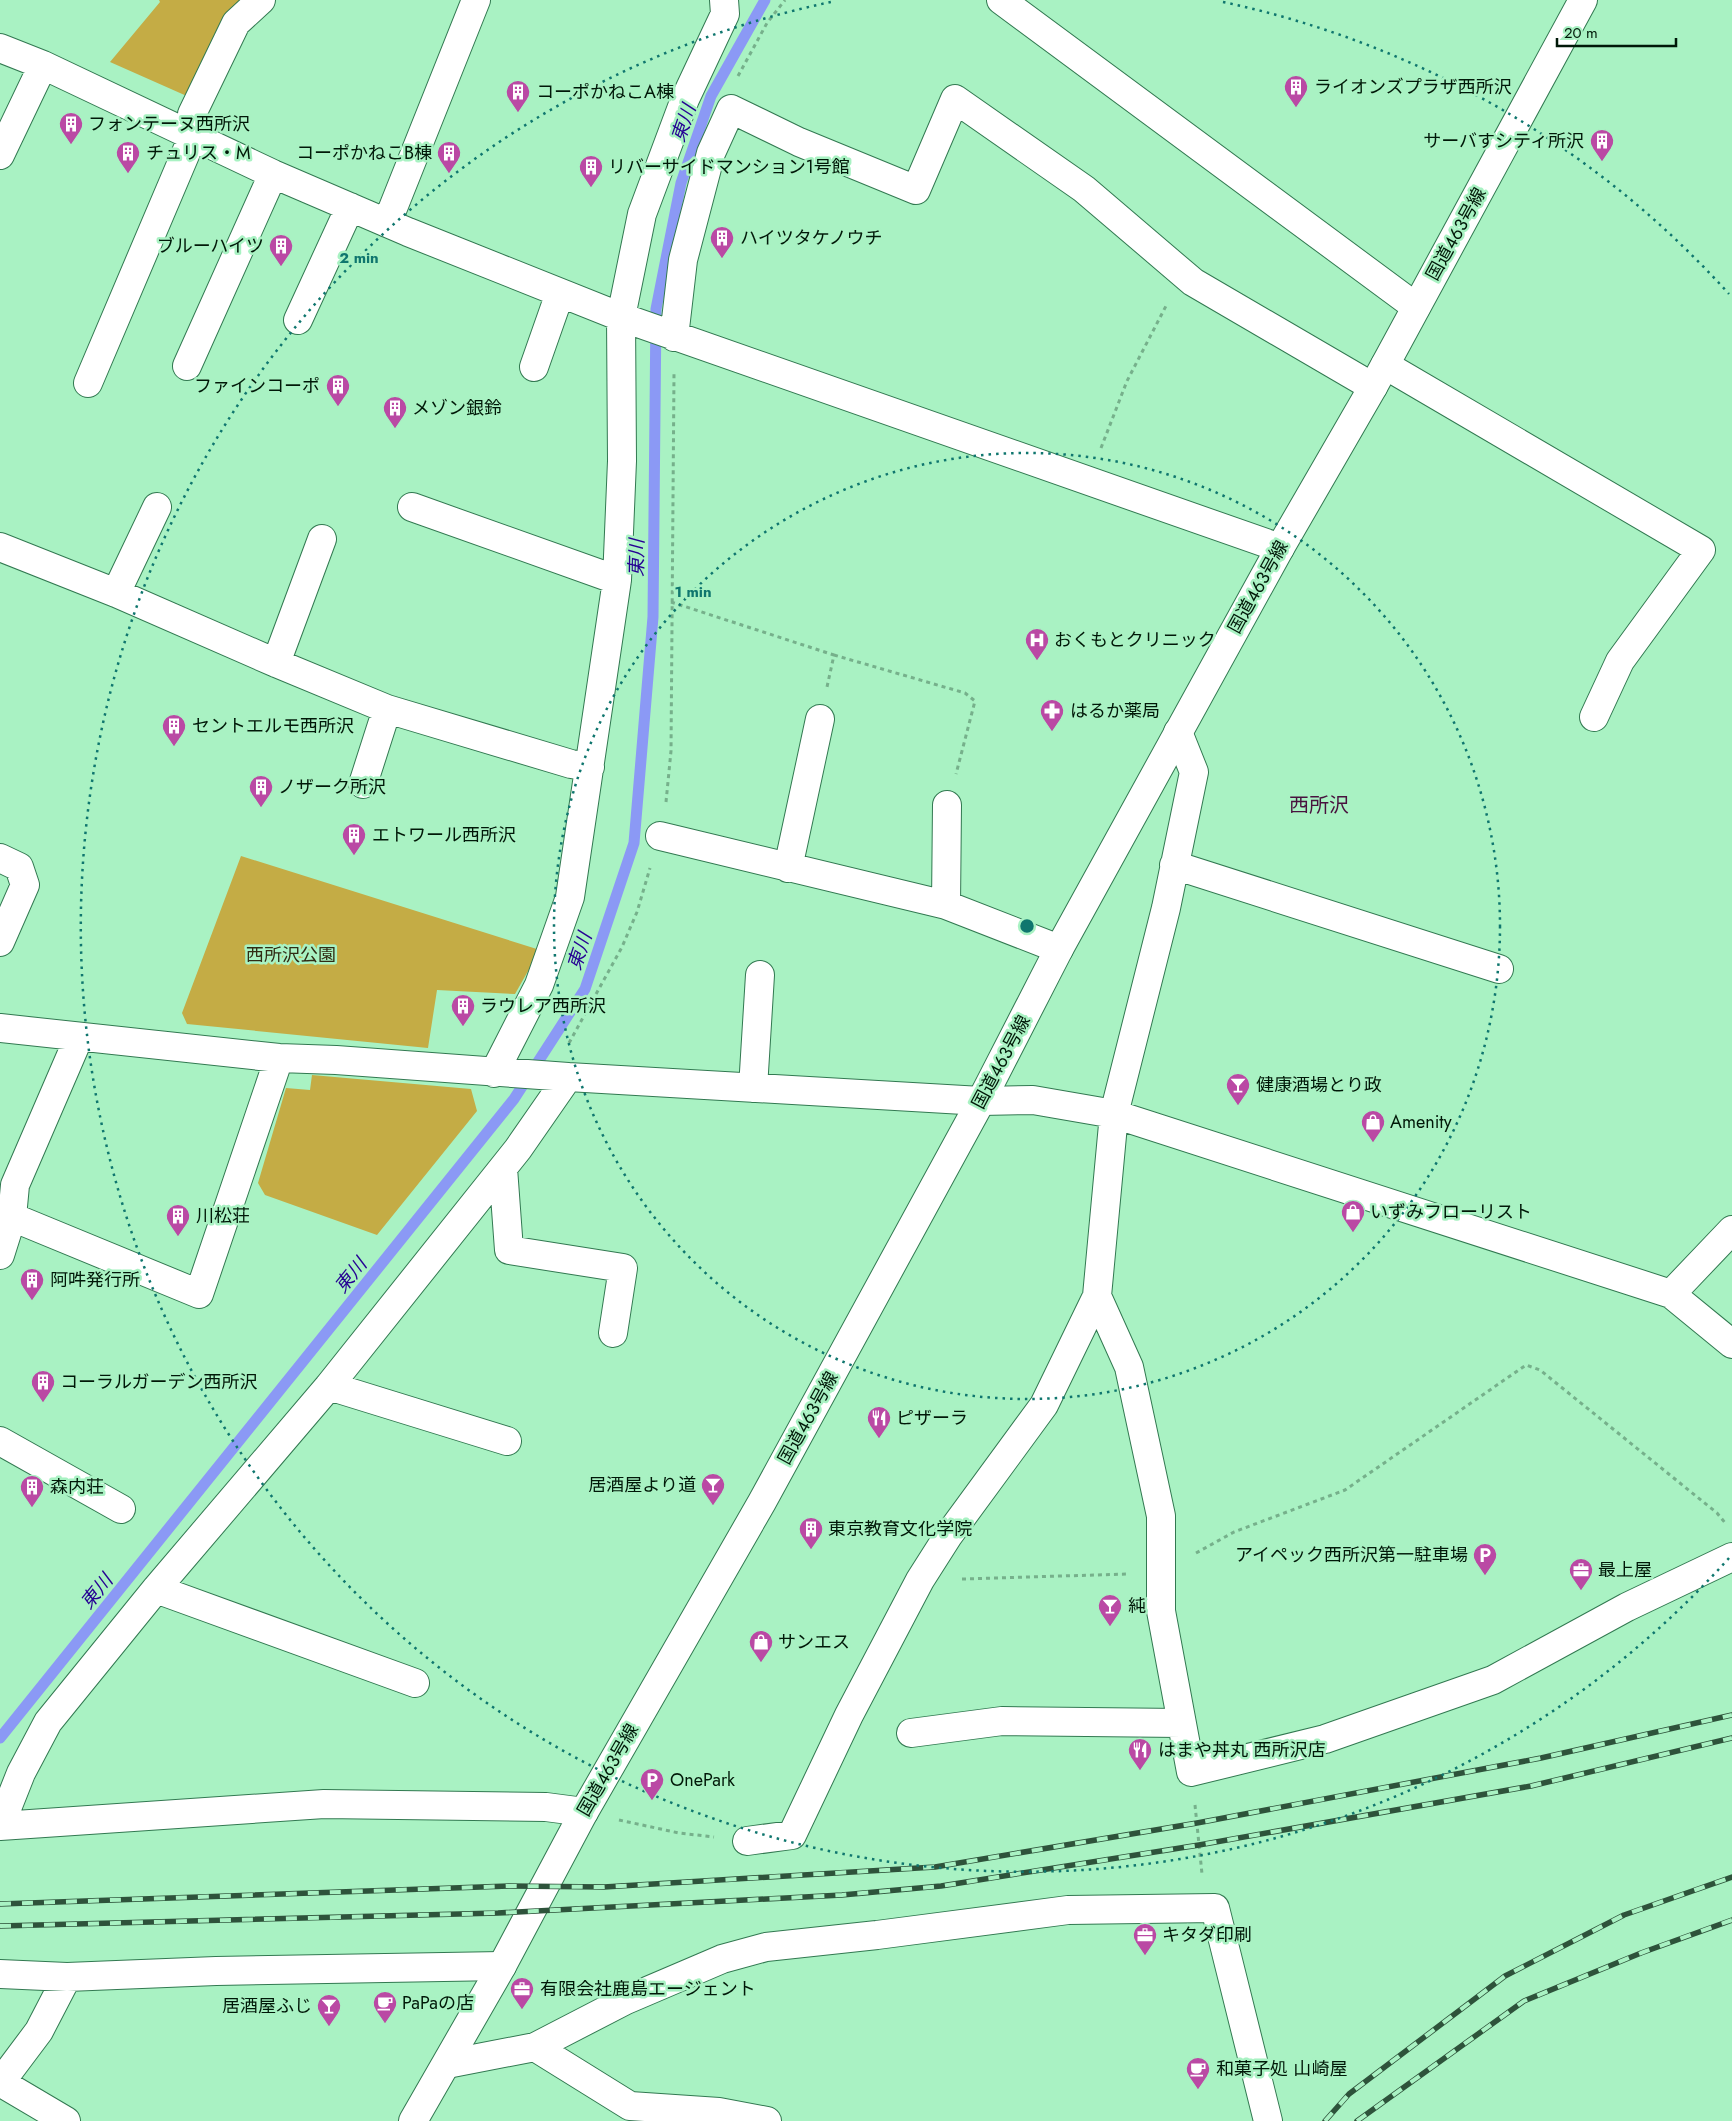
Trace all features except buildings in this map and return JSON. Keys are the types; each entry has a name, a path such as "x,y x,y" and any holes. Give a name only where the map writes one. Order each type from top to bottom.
{"main road":[{"path":"88,383 193,136 192,114 236,24 261,0"},
{"path":"387,223 476,0"},
{"path":"1001,0 1416,307"},
{"name":"国道463号線","path":"413,2121 502,1966 584,1812 762,1502 980,1101 1059,949 1280,548 1379,376 1583,0"},
{"path":"504,1072 539,985 570,897 617,580 629,320 642,214 685,99 728,5"},
{"path":"0,48 43,65 273,174 387,223 629,320 1280,548"},
{"path":"0,155 43,65"},
{"path":"670,335 683,260 712,153 731,109 799,142 916,190 955,99 1084,189 1183,274 1379,376 1701,550 1620,661 1594,717"},
{"path":"187,366 273,174"},
{"path":"298,320 350,207"},
{"path":"534,367 560,293"},
{"path":"116,593 157,507"},
{"path":"412,507 617,580"},
{"path":"276,663 322,539"},
{"path":"0,547 116,593 387,709 571,764 590,766"},
{"path":"363,784 387,709"},
{"path":"788,868 820,719"},
{"path":"746,1841 792,1835 849,1715 920,1580 948,1536 1044,1405 1097,1296 1114,1114 1166,908 1194,772 1178,732"},
{"path":"946,905 947,805"},
{"path":"660,836 946,905 1059,949"},
{"path":"0,858 19,867 25,886 0,942"},
{"path":"1174,865 1499,969"},
{"path":"753,1088 760,975"},
{"path":"0,1028 279,1058 980,1101 1033,1100 1114,1114 1671,1294 1732,1344"},
{"path":"0,1256 12,1217 15,1185 79,1037"},
{"path":"12,1217 199,1294 279,1058"},
{"path":"558,1076 503,1168 329,1386 156,1589 48,1722 21,1773 0,1826 324,1804 546,1807 584,1812"},
{"path":"503,1168 510,1250 623,1268 613,1333"},
{"path":"1671,1294 1732,1230"},
{"path":"1097,1296 1129,1367 1161,1516 1161,1611 1191,1772 1325,1738 1493,1680 1627,1607 1732,1557"},
{"path":"329,1386 507,1441"},
{"path":"0,1441 121,1510"},
{"path":"156,1589 415,1682"},
{"path":"911,1733 1002,1721 1181,1723"},
{"path":"447,2064 535,2047 626,2000 722,1960 766,1947 1068,1910 1215,1908 1268,2121"},
{"path":"0,1974 66,1976 216,1971 502,1966"},
{"path":"66,1976 39,2031 0,2082 66,2121"},
{"path":"535,2047 630,2106 719,2112 768,2121"}],"path":[{"path":"731,109 729,93 767,23 785,0"},
{"path":"1089,481 1127,381 1183,274"},
{"path":"558,1076 557,1065 622,947 637,912 660,836 665,811 671,752 670,335"},
{"path":"671,602 834,655 965,693 975,701 947,805"},
{"path":"820,719 834,655"},
{"path":"1234,1532 1345,1490 1526,1365 1540,1370 1651,1458 1717,1512 1727,1526"},
{"path":"920,1580 1160,1573"},
{"path":"1191,1772 1206,1908"},
{"path":"584,1812 679,1832 746,1841"}],"green space":[{"path":"159,0 244,0 189,97 110,62 160,2"},
{"name":"西所沢公園","path":"241,856 540,950 515,994 437,990 428,1048 187,1024 182,1013"},
{"path":"312,1075 471,1089 477,1111 377,1235 265,1195 258,1183 286,1088 310,1090"}],"waterway":[{"name":"東川","path":"0,1738 514,1099 585,989 634,843 653,617 656,309 681,183 711,96 765,0"}],"railway":[{"path":"0,1904 509,1886 604,1887 935,1867 1197,1823 1541,1758 1732,1715"},
{"path":"0,1926 498,1913 842,1895 941,1886 1199,1845 1531,1786 1732,1738"},
{"path":"1325,2121 1349,2094 1505,1976 1624,1915 1732,1877"},
{"path":"1357,2121 1524,2001 1641,1953 1732,1920"}],"place":[{"name":"ライオンズプラザ西所沢","path":"1296,108"},
{"name":"コーポかねこA棟","path":"518,113"},
{"name":"フォンテーヌ西所沢","path":"71,145"},
{"name":"サーバすシティ所沢","path":"1602,162"},
{"name":"チュリス・M","path":"128,174"},
{"name":"コーポかねこB棟","path":"449,174"},
{"name":"リバーサイドマンション1号館","path":"591,188"},
{"name":"ハイツタケノウチ","path":"722,259"},
{"name":"ブルーハイツ","path":"281,267"},
{"name":"ファインコーポ","path":"338,407"},
{"name":"メゾン銀鈴","path":"395,429"},
{"name":"おくもとクリニック","path":"1037,661"},
{"name":"はるか薬局","path":"1052,732"},
{"name":"セントエルモ西所沢","path":"174,747"},
{"name":"ノザーク所沢","path":"261,808"},
{"name":"エトワール西所沢","path":"354,856"},
{"name":"ラウレア西所沢","path":"463,1027"},
{"name":"健康酒場とり政","path":"1238,1106"},
{"name":"Amenity","path":"1373,1143"},
{"name":"いずみフローリスト","path":"1353,1233"},
{"name":"川松荘","path":"178,1237"},
{"name":"阿吽発行所","path":"32,1301"},
{"name":"コーラルガーデン西所沢","path":"43,1403"},
{"name":"ピザーラ","path":"879,1439"},
{"name":"居酒屋より道","path":"713,1506"},
{"name":"森内荘","path":"32,1508"},
{"name":"東京教育文化学院","path":"811,1550"},
{"name":"アイペック西所沢第一駐車場","path":"1485,1576"},
{"name":"最上屋","path":"1581,1591"},
{"name":"純","path":"1110,1627"},
{"name":"サンエス","path":"761,1663"},
{"name":"はまや丼丸 西所沢店","path":"1140,1771"},
{"name":"OnePark","path":"652,1801"},
{"name":"キタダ印刷","path":"1145,1956"},
{"name":"有限会社鹿島エージェント","path":"522,2010"},
{"name":"PaPaの店","path":"385,2024"},
{"name":"居酒屋ふじ","path":"329,2027"},
{"name":"和菓子処 山崎屋","path":"1198,2090"}],"district":[{"name":"西所沢","path":"1319,805"}]}
